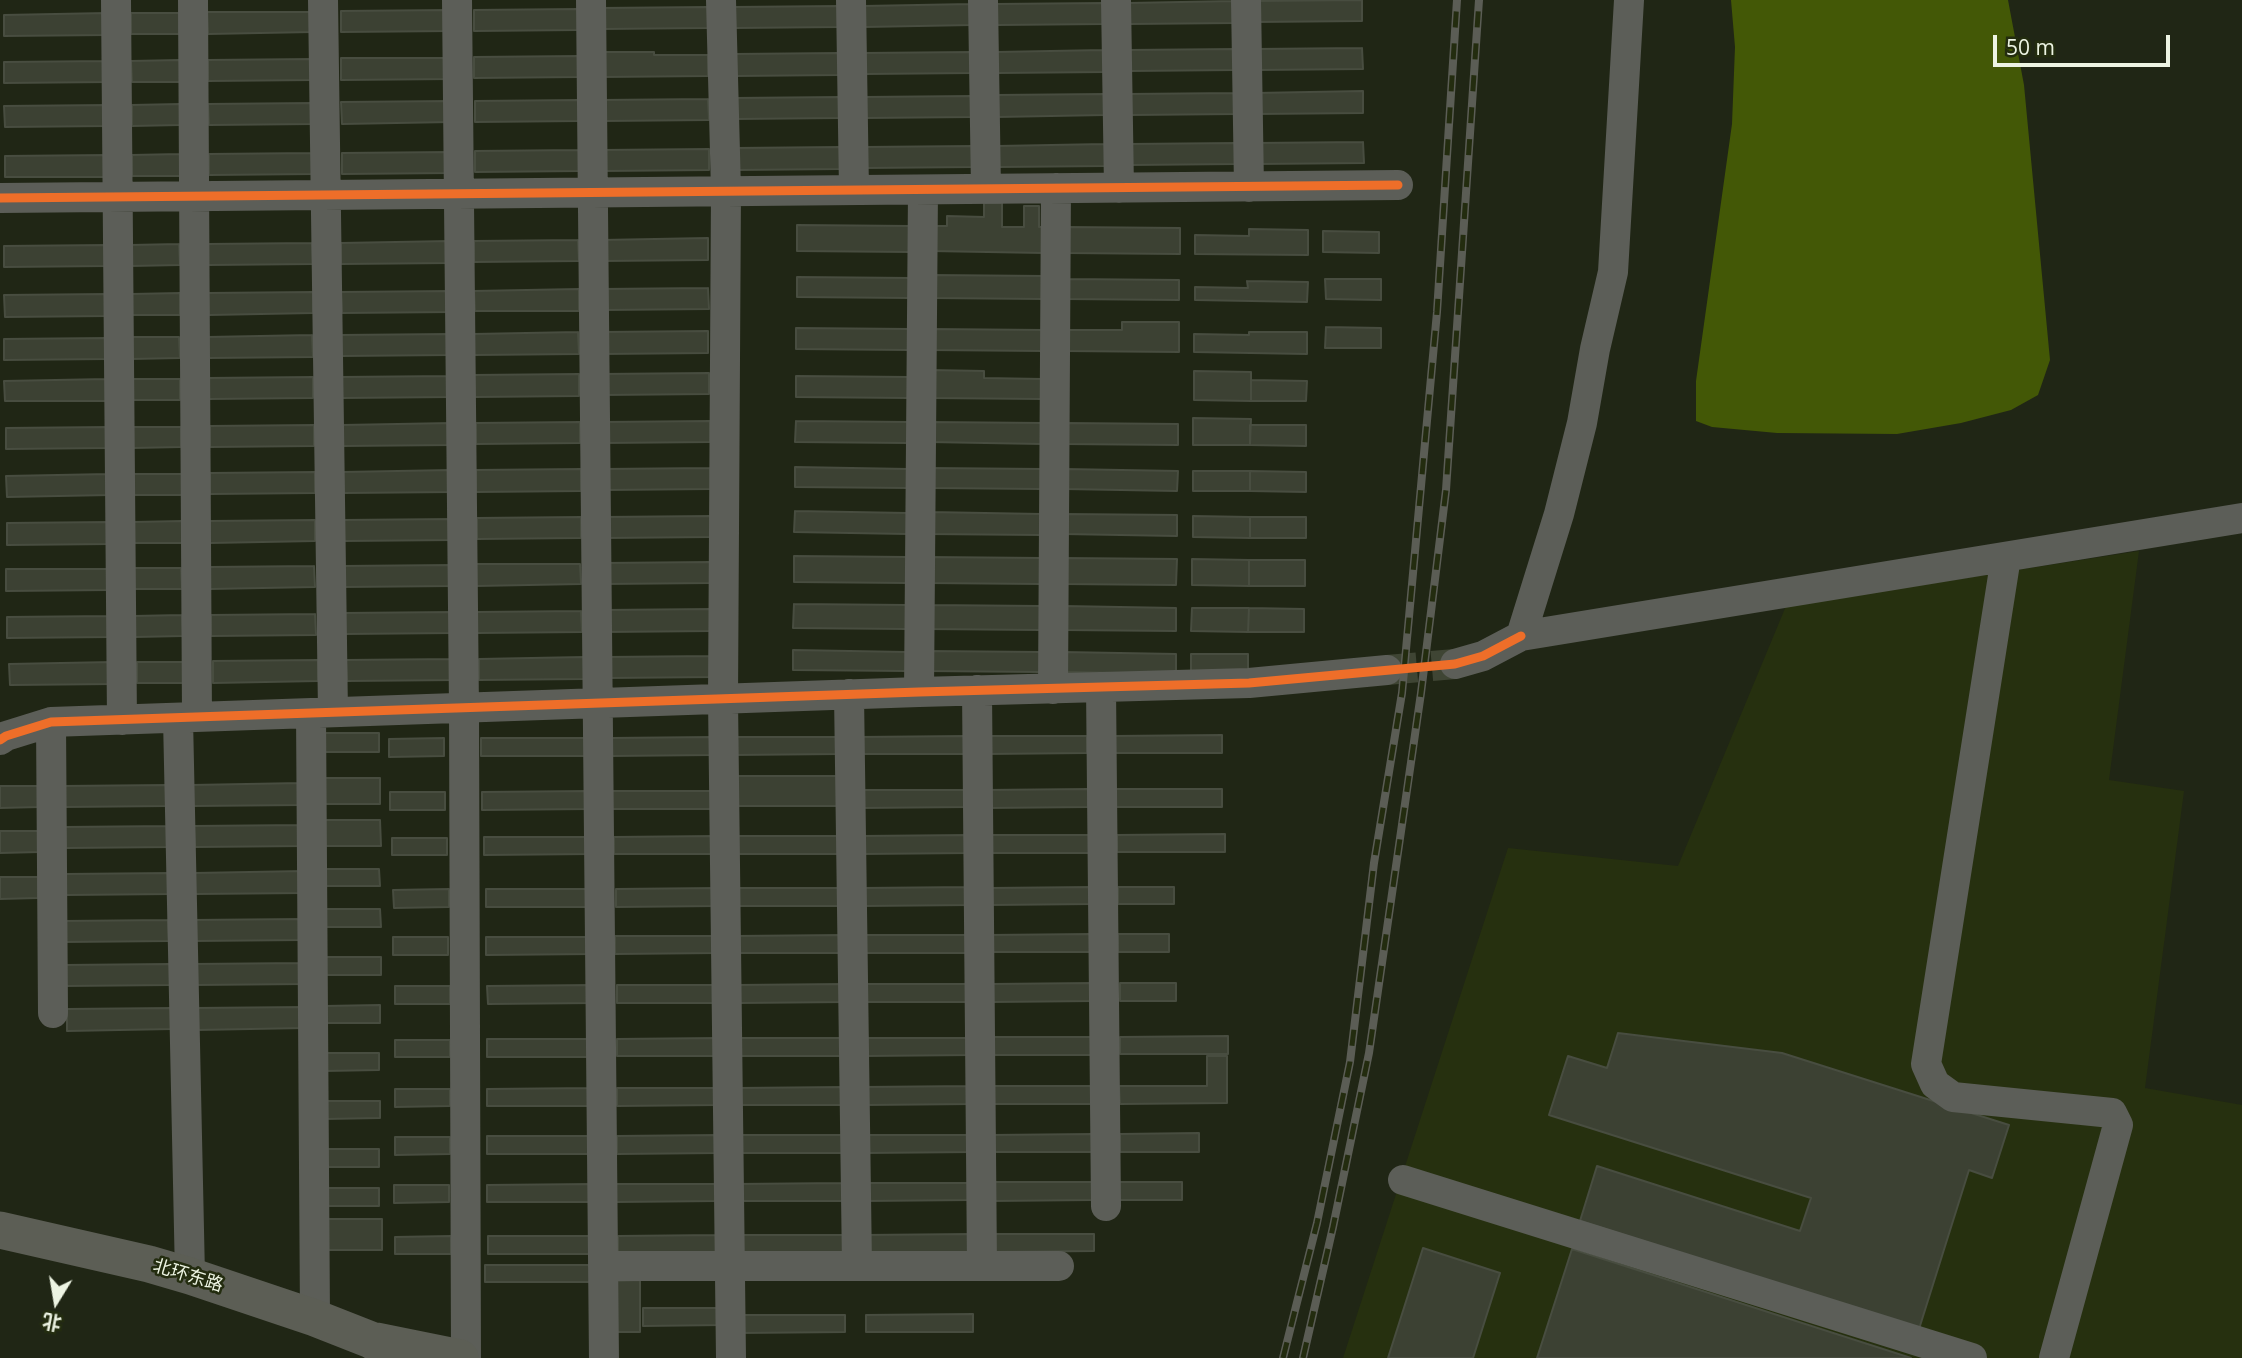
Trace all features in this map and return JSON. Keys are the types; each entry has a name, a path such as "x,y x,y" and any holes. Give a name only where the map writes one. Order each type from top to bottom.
{"main road":[{"name":"北环东路","path":"0,1230 190,1276 315,1318 386,1349 460,1358"}],"street":[{"path":"116,0 122,720"},
{"path":"190,1276 187,717 194,196 193,0"},
{"path":"315,1318 326,195 323,0"},
{"path":"457,0 467,1358"},
{"path":"591,0 604,1358"},
{"path":"721,0 726,191 723,699 731,1358"},
{"path":"851,0 854,190"},
{"path":"983,0 985,189"},
{"path":"1116,0 1119,188"},
{"path":"1246,0 1249,187"},
{"path":"1521,636 1559,513 1582,423 1595,349 1613,272 1629,0"},
{"path":"0,198 1398,185"},
{"path":"1053,689 1056,188"},
{"path":"919,692 923,190"},
{"path":"1455,664 1483,656 1521,636 2242,518"},
{"path":"2006,557 1926,1064 1935,1084 1953,1097 2112,1113 2118,1125 2054,1358"},
{"path":"0,740 51,722 1249,683 1387,670"},
{"path":"1101,687 1106,1206"},
{"path":"977,690 982,1266"},
{"path":"849,694 857,1266"},
{"path":"51,722 53,1013"},
{"path":"1403,1180 1972,1358"},
{"path":"603,1266 1059,1266"}],"shaded area":[{"path":"1731,0 2008,0 2024,85 2050,360 2038,395 2011,410 1961,423 1897,434 1777,433 1712,427 1696,421 1696,381 1732,124 1735,47"},
{"path":"2139,551 2109,780 2184,791 2145,1088 2242,1105 2242,1358 1343,1358 1508,848 1678,866 1786,606"}],"building":[{"path":"1362,0 1362,21 1255,22 1255,1"},
{"path":"1234,1 1235,23 1129,24 1129,3"},
{"path":"1104,3 1104,24 997,25 996,4"},
{"path":"971,4 972,25 864,27 864,6"},
{"path":"839,6 839,27 735,28 734,7"},
{"path":"708,7 708,28 602,29 601,8"},
{"path":"578,9 578,30 474,31 474,10"},
{"path":"450,10 450,31 341,32 341,11"},
{"path":"207,12 312,12 312,32 208,34"},
{"path":"107,13 107,35 4,36 4,15"},
{"path":"131,13 179,13 179,34 131,34"},
{"path":"1362,48 1363,69 1256,70 1256,49"},
{"path":"1235,49 1235,70 1129,71 1129,50"},
{"path":"1104,50 1105,72 997,73 997,52"},
{"path":"602,52 708,55 708,76 602,77"},
{"path":"972,52 972,73 865,74 864,53"},
{"path":"839,53 839,75 735,76 735,54"},
{"path":"579,56 579,77 474,78 474,57"},
{"path":"341,58 450,58 451,79 341,80"},
{"path":"313,59 313,80 208,81 208,60"},
{"path":"180,60 180,82 132,82 131,61"},
{"path":"107,61 108,82 4,83 4,62"},
{"path":"1363,91 1363,113 1256,114 1256,93"},
{"path":"1235,93 1236,114 1130,115 1129,94"},
{"path":"1105,94 1105,115 997,117 997,95"},
{"path":"972,96 972,117 865,118 865,97"},
{"path":"840,97 840,118 735,119 735,98"},
{"path":"708,99 709,120 603,121 602,100"},
{"path":"579,100 579,121 475,122 475,101"},
{"path":"451,101 451,122 342,124 341,102"},
{"path":"313,103 313,124 209,125 208,104"},
{"path":"180,104 180,125 132,126 132,105"},
{"path":"108,105 108,126 5,127 4,106"},
{"path":"1363,142 1364,163 1257,164 1256,143"},
{"path":"1236,143 1236,164 1130,165 1130,144"},
{"path":"1105,144 1106,166 998,167 998,146"},
{"path":"973,146 973,167 865,168 865,147"},
{"path":"840,147 840,169 736,170 736,148"},
{"path":"709,149 709,170 603,171 603,150"},
{"path":"579,150 580,171 475,172 475,151"},
{"path":"451,152 451,173 342,174 342,153"},
{"path":"313,153 314,174 209,175 209,154"},
{"path":"180,154 181,176 132,176 132,155"},
{"path":"108,155 108,177 5,177 5,156"},
{"path":"984,203 1002,203 1002,227 1024,227 1024,206 1039,206 1039,227 1044,227 1044,253 931,251 931,226 947,226 947,216 984,217"},
{"path":"797,225 910,226 910,252 797,251"},
{"path":"1067,227 1180,228 1180,254 1067,253"},
{"path":"1249,229 1308,230 1308,255 1195,254 1195,235 1249,236"},
{"path":"1323,231 1379,232 1379,253 1323,252"},
{"path":"708,238 708,260 602,261 602,240"},
{"path":"578,240 579,261 474,262 474,241"},
{"path":"450,241 450,263 341,264 341,243"},
{"path":"312,243 313,264 208,265 208,244"},
{"path":"179,244 180,265 131,266 131,245"},
{"path":"107,245 107,266 4,267 4,246"},
{"path":"931,275 1044,276 1043,299 931,298"},
{"path":"797,277 910,278 909,298 797,297"},
{"path":"1067,279 1179,280 1179,300 1066,299"},
{"path":"1325,279 1381,279 1381,300 1326,299"},
{"path":"1247,281 1308,282 1307,302 1195,300 1195,287 1248,288"},
{"path":"708,288 709,309 603,310 602,289"},
{"path":"579,289 579,311 475,311 474,291"},
{"path":"451,291 451,312 342,313 341,292"},
{"path":"313,292 313,313 209,315 208,293"},
{"path":"180,293 180,315 132,315 132,294"},
{"path":"108,294 108,316 5,317 4,295"},
{"path":"1122,322 1179,322 1179,352 1066,351 1066,330 1122,330"},
{"path":"1326,327 1381,328 1381,348 1325,348"},
{"path":"796,328 909,329 909,350 796,349"},
{"path":"930,329 1043,330 1043,351 930,350"},
{"path":"708,331 708,353 602,354 602,332"},
{"path":"578,332 579,354 474,355 474,334"},
{"path":"1249,332 1307,332 1307,354 1194,352 1194,334 1249,335"},
{"path":"450,334 450,355 341,356 341,335"},
{"path":"312,335 313,357 208,358 208,337"},
{"path":"131,337 179,337 180,358 131,359"},
{"path":"107,338 107,359 4,360 4,339"},
{"path":"930,370 984,371 984,378 1042,379 1042,399 930,398"},
{"path":"1194,371 1251,372 1251,401 1194,400"},
{"path":"709,373 709,394 602,395 602,374"},
{"path":"579,374 579,396 475,397 474,375"},
{"path":"450,376 451,397 342,398 341,377"},
{"path":"796,376 909,377 908,398 796,397"},
{"path":"313,377 313,398 208,399 208,378"},
{"path":"107,379 108,401 5,401 4,381"},
{"path":"131,379 180,379 180,400 132,400"},
{"path":"1251,380 1307,381 1306,401 1251,401"},
{"path":"1193,418 1251,419 1250,445 1193,445"},
{"path":"710,421 710,442 604,443 604,422"},
{"path":"796,421 908,422 908,443 795,442"},
{"path":"580,422 580,443 476,444 476,423"},
{"path":"929,422 1042,423 1042,444 929,442"},
{"path":"452,423 452,445 343,446 343,425"},
{"path":"1065,423 1178,424 1178,445 1065,444"},
{"path":"314,425 314,446 210,447 210,426"},
{"path":"1250,425 1306,425 1306,446 1250,445"},
{"path":"109,427 109,448 6,449 6,428"},
{"path":"133,427 181,427 181,447 133,448"},
{"path":"795,467 908,469 908,488 795,487"},
{"path":"710,468 711,489 604,490 604,469"},
{"path":"929,468 1042,469 1041,489 929,488"},
{"path":"581,469 581,491 476,492 476,470"},
{"path":"1065,469 1178,471 1177,491 1065,489"},
{"path":"452,470 452,492 344,493 343,472"},
{"path":"1193,471 1250,471 1250,491 1193,491"},
{"path":"1250,471 1306,472 1306,492 1250,491"},
{"path":"315,472 315,493 210,494 210,473"},
{"path":"109,474 110,495 7,497 6,476"},
{"path":"133,474 182,474 182,495 134,495"},
{"path":"795,511 907,513 907,534 794,532"},
{"path":"929,512 1041,514 1041,535 928,534"},
{"path":"1064,514 1177,515 1177,536 1064,534"},
{"path":"711,516 711,537 605,538 604,517"},
{"path":"1193,516 1250,517 1250,538 1193,537"},
{"path":"581,517 581,538 477,539 477,518"},
{"path":"1250,517 1306,517 1306,538 1250,538"},
{"path":"453,519 453,540 344,541 344,520"},
{"path":"315,520 315,541 210,543 210,521"},
{"path":"182,521 182,543 134,543 134,522"},
{"path":"110,522 110,544 7,545 7,523"},
{"path":"794,556 907,557 907,583 794,582"},
{"path":"928,557 1041,558 1041,584 928,583"},
{"path":"1064,558 1177,559 1176,585 1064,584"},
{"path":"1192,559 1249,560 1249,586 1192,585"},
{"path":"1249,560 1305,560 1305,586 1249,586"},
{"path":"710,562 710,583 604,584 604,563"},
{"path":"476,564 580,564 581,584 476,586"},
{"path":"452,565 452,586 343,587 343,566"},
{"path":"314,566 315,587 210,589 210,567"},
{"path":"133,568 181,568 182,589 133,589"},
{"path":"6,569 109,569 109,590 6,591"},
{"path":"794,604 906,605 906,629 793,628"},
{"path":"928,605 1040,606 1040,630 927,629"},
{"path":"1064,606 1176,608 1176,631 1064,630"},
{"path":"1192,608 1249,608 1248,632 1191,631"},
{"path":"1249,608 1304,609 1304,632 1248,632"},
{"path":"711,609 711,631 605,632 605,610"},
{"path":"581,611 582,632 477,633 477,612"},
{"path":"453,612 453,633 344,634 344,613"},
{"path":"315,614 316,635 211,636 211,615"},
{"path":"182,615 183,636 135,637 134,616"},
{"path":"110,616 111,637 7,638 7,617"},
{"path":"793,650 906,652 906,671 793,670"},
{"path":"927,651 1040,652 1040,672 927,671"},
{"path":"1063,652 1176,654 1176,674 1063,672"},
{"path":"1191,654 1248,654 1248,674 1191,673"},
{"path":"713,656 714,677 608,678 607,657"},
{"path":"584,657 584,679 479,680 479,659"},
{"path":"455,659 456,680 347,681 346,660"},
{"path":"318,660 318,681 213,683 213,661"},
{"path":"113,662 113,684 10,685 9,664"},
{"path":"137,662 185,662 185,683 137,683"},
{"path":"324,733 379,733 379,752 324,752"},
{"path":"1222,735 1222,753 1114,753 1114,736"},
{"path":"966,736 966,754 859,754 859,737"},
{"path":"986,736 1087,736 1087,753 986,754"},
{"path":"712,737 712,755 611,756 611,738"},
{"path":"732,737 838,737 838,754 732,755"},
{"path":"444,738 444,756 389,757 389,739"},
{"path":"481,738 588,738 588,756 481,756"},
{"path":"735,776 841,776 841,806 735,806"},
{"path":"324,778 380,778 380,804 324,804"},
{"path":"301,783 302,805 193,806 192,785"},
{"path":"168,785 168,806 64,807 63,786"},
{"path":"0,786 39,786 39,807 0,808"},
{"path":"1088,789 1088,807 987,808 986,790"},
{"path":"1115,789 1222,789 1222,807 1115,807"},
{"path":"859,790 967,790 967,807 860,808"},
{"path":"589,791 589,809 482,810 482,792"},
{"path":"612,791 713,791 713,809 612,809"},
{"path":"390,792 445,792 445,810 390,810"},
{"path":"325,820 380,820 381,846 325,846"},
{"path":"303,825 304,846 195,847 194,826"},
{"path":"170,826 171,847 66,848 65,827"},
{"path":"0,831 39,831 39,852 0,853"},
{"path":"1225,834 1225,852 1117,852 1117,835"},
{"path":"969,835 969,853 862,854 862,836"},
{"path":"989,835 1090,835 1090,853 989,853"},
{"path":"715,836 715,854 614,854 614,837"},
{"path":"735,836 841,836 841,854 735,854"},
{"path":"484,837 591,837 591,854 484,855"},
{"path":"392,838 447,838 447,855 392,855"},
{"path":"324,869 379,869 380,886 324,886"},
{"path":"304,871 304,893 195,894 195,873"},
{"path":"171,873 171,894 66,895 66,874"},
{"path":"0,877 38,877 38,898 0,899"},
{"path":"970,887 971,905 863,906 863,888"},
{"path":"1092,887 1092,904 990,905 990,888"},
{"path":"1118,887 1174,887 1174,904 1118,904"},
{"path":"717,888 717,906 616,907 616,889"},
{"path":"737,888 843,888 843,906 737,906"},
{"path":"449,889 449,907 394,908 393,890"},
{"path":"486,889 593,889 593,907 486,907"},
{"path":"325,909 380,909 381,927 325,927"},
{"path":"302,919 302,940 193,941 193,920"},
{"path":"168,920 169,941 64,942 64,921"},
{"path":"1091,934 1091,952 990,952 990,935"},
{"path":"1118,934 1169,934 1169,952 1118,952"},
{"path":"843,935 843,953 737,953 736,936"},
{"path":"863,935 970,935 970,953 863,953"},
{"path":"615,936 716,936 717,953 615,954"},
{"path":"393,937 448,937 448,955 393,955"},
{"path":"486,937 592,937 592,954 486,955"},
{"path":"326,957 381,957 381,975 326,975"},
{"path":"303,963 304,984 194,985 194,964"},
{"path":"170,964 170,985 65,986 65,965"},
{"path":"1093,983 1093,1001 992,1002 992,984"},
{"path":"1120,983 1176,983 1176,1001 1120,1001"},
{"path":"844,984 844,1002 739,1003 738,985"},
{"path":"865,984 972,984 972,1002 865,1002"},
{"path":"594,985 594,1003 488,1004 487,986"},
{"path":"617,985 718,985 718,1003 617,1003"},
{"path":"395,986 450,986 450,1004 395,1004"},
{"path":"380,1005 380,1023 325,1023 325,1006"},
{"path":"305,1007 305,1028 196,1030 196,1008"},
{"path":"172,1008 172,1029 67,1031 67,1009"},
{"path":"1618,1033 1782,1053 2009,1125 1992,1178 1969,1170 1919,1329 1580,1221 1597,1166 1800,1231 1811,1198 1549,1115 1568,1056 1607,1068"},
{"path":"1228,1036 1228,1054 1120,1054 1120,1037"},
{"path":"992,1037 1093,1037 1093,1055 992,1055"},
{"path":"718,1038 718,1056 617,1056 617,1039"},
{"path":"738,1038 844,1038 844,1056 738,1056"},
{"path":"865,1038 972,1038 972,1055 865,1056"},
{"path":"487,1039 594,1039 594,1057 487,1057"},
{"path":"395,1040 450,1040 450,1057 395,1057"},
{"path":"324,1053 379,1053 379,1070 324,1071"},
{"path":"1207,1056 1227,1056 1227,1103 1120,1104 1119,1086 1207,1086"},
{"path":"971,1086 972,1104 865,1105 864,1087"},
{"path":"991,1086 1093,1086 1093,1104 991,1104"},
{"path":"844,1087 844,1105 738,1105 738,1088"},
{"path":"593,1088 594,1106 487,1106 487,1089"},
{"path":"617,1088 718,1088 718,1105 617,1106"},
{"path":"395,1089 450,1089 450,1106 395,1107"},
{"path":"325,1101 380,1101 380,1118 325,1119"},
{"path":"1199,1133 1199,1152 1120,1152 1120,1134"},
{"path":"1093,1134 1093,1152 992,1152 992,1135"},
{"path":"718,1135 718,1153 617,1154 617,1136"},
{"path":"738,1135 844,1135 844,1153 738,1153"},
{"path":"865,1135 972,1135 972,1152 865,1153"},
{"path":"487,1136 594,1136 594,1154 487,1154"},
{"path":"395,1137 450,1137 450,1154 395,1155"},
{"path":"323,1149 379,1149 379,1167 324,1167"},
{"path":"991,1182 1092,1182 1092,1200 991,1201"},
{"path":"1119,1182 1182,1182 1182,1200 1119,1200"},
{"path":"843,1183 844,1201 737,1201 737,1184"},
{"path":"864,1183 971,1183 971,1200 864,1201"},
{"path":"593,1184 593,1202 487,1202 487,1185"},
{"path":"616,1184 717,1184 717,1201 616,1202"},
{"path":"394,1185 449,1185 449,1202 394,1203"},
{"path":"324,1188 379,1188 379,1206 324,1206"},
{"path":"327,1219 382,1219 382,1250 327,1250"},
{"path":"972,1234 972,1252 865,1252 865,1235"},
{"path":"992,1234 1094,1234 1094,1251 992,1252"},
{"path":"718,1235 719,1253 618,1254 618,1236"},
{"path":"739,1235 845,1235 845,1252 739,1253"},
{"path":"451,1236 451,1254 395,1254 395,1237"},
{"path":"488,1236 594,1236 595,1254 488,1254"},
{"path":"1423,1248 1500,1273 1473,1358 1388,1358"},
{"path":"1572,1249 1911,1358 1537,1358"},
{"path":"485,1265 592,1265 592,1282 485,1282"},
{"path":"640,1280 640,1332 614,1332 614,1281"},
{"path":"643,1308 723,1308 723,1325 643,1326"},
{"path":"973,1314 973,1332 866,1332 866,1315"},
{"path":"739,1315 845,1315 845,1332 739,1333"}],"tunnel":[{"path":"1387,670 1455,664"}],"railway":[{"path":"1283,1358 1317,1223 1350,1062 1374,863 1402,693 1437,312 1457,0"},
{"path":"1303,1358 1369,1053 1421,693 1446,490 1479,0"}],"cycle path":[{"path":"0,198 1398,185"},
{"path":"0,740 51,722 1249,683 1455,664 1483,656 1521,636"}]}
